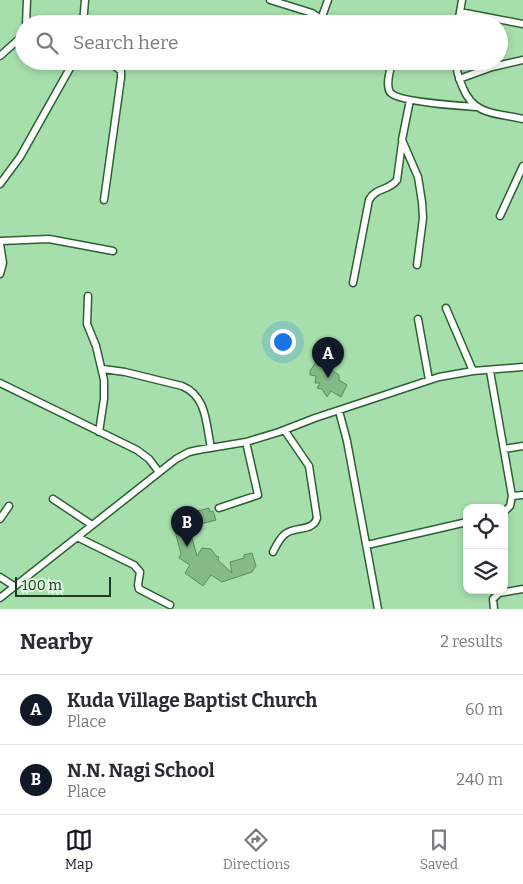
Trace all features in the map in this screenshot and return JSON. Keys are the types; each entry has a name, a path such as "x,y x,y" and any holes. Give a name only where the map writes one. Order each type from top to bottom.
{"street":[{"path":"26,15 27,0"},
{"path":"84,15 85,0"},
{"path":"270,0 315,15"},
{"path":"323,15 328,0"},
{"path":"460,15 462,0"},
{"path":"460,12 476,15"},
{"path":"508,21 523,24"},
{"path":"0,56 15,43"},
{"path":"508,63 523,60"},
{"path":"0,184 20,157 69,70"},
{"path":"104,200 121,78 120,70"},
{"path":"391,70 388,86 393,96 410,100 476,107"},
{"path":"457,70 466,95 476,107 484,112 523,119"},
{"path":"459,79 484,70"},
{"path":"352,283 369,200 373,193 394,184 397,180 410,100"},
{"path":"402,140 418,177 422,202 423,218 417,266"},
{"path":"500,216 523,167"},
{"path":"0,274 3,263 0,242 53,239 113,251"},
{"path":"88,296 87,324 96,346 104,380 104,399 99,432"},
{"path":"446,308 473,371"},
{"path":"418,319 429,380"},
{"path":"0,598 181,456 198,450 246,442 285,431 339,410 429,380 473,371 523,367"},
{"path":"102,369 125,372 190,389 199,398 211,448"},
{"path":"490,371 512,496 508,508"},
{"path":"0,383 143,453 159,472"},
{"path":"339,410 347,440 378,609"},
{"path":"273,552 279,540 285,534 310,527 316,522 317,518 309,466 285,431"},
{"path":"219,508 258,495 246,442"},
{"path":"504,448 523,446"},
{"path":"512,496 523,495"},
{"path":"53,499 92,525"},
{"path":"0,519 9,506"},
{"path":"367,545 463,523"},
{"path":"76,537 134,565 140,572 138,585 140,589 170,605"},
{"path":"0,577 14,586"},
{"path":"494,609 493,599 499,593 522,591"}],"building":[{"path":"318,359 339,375 339,380 347,385 341,397 331,391 327,397 322,389 317,388 320,383 315,383 316,376 310,375 310,371"},
{"path":"209,508 210,512 213,511 216,520 189,527 197,556 202,548 211,549 219,557 218,560 232,573 230,562 244,558 244,555 252,553 256,566 252,572 222,582 211,575 203,586 185,573 190,565 179,558 181,554 174,527 183,515"}],"place":[{"name":"Kuda Village Baptist Church","path":"328,378"},
{"name":"N.N. Nagi School","path":"187,547"}]}
